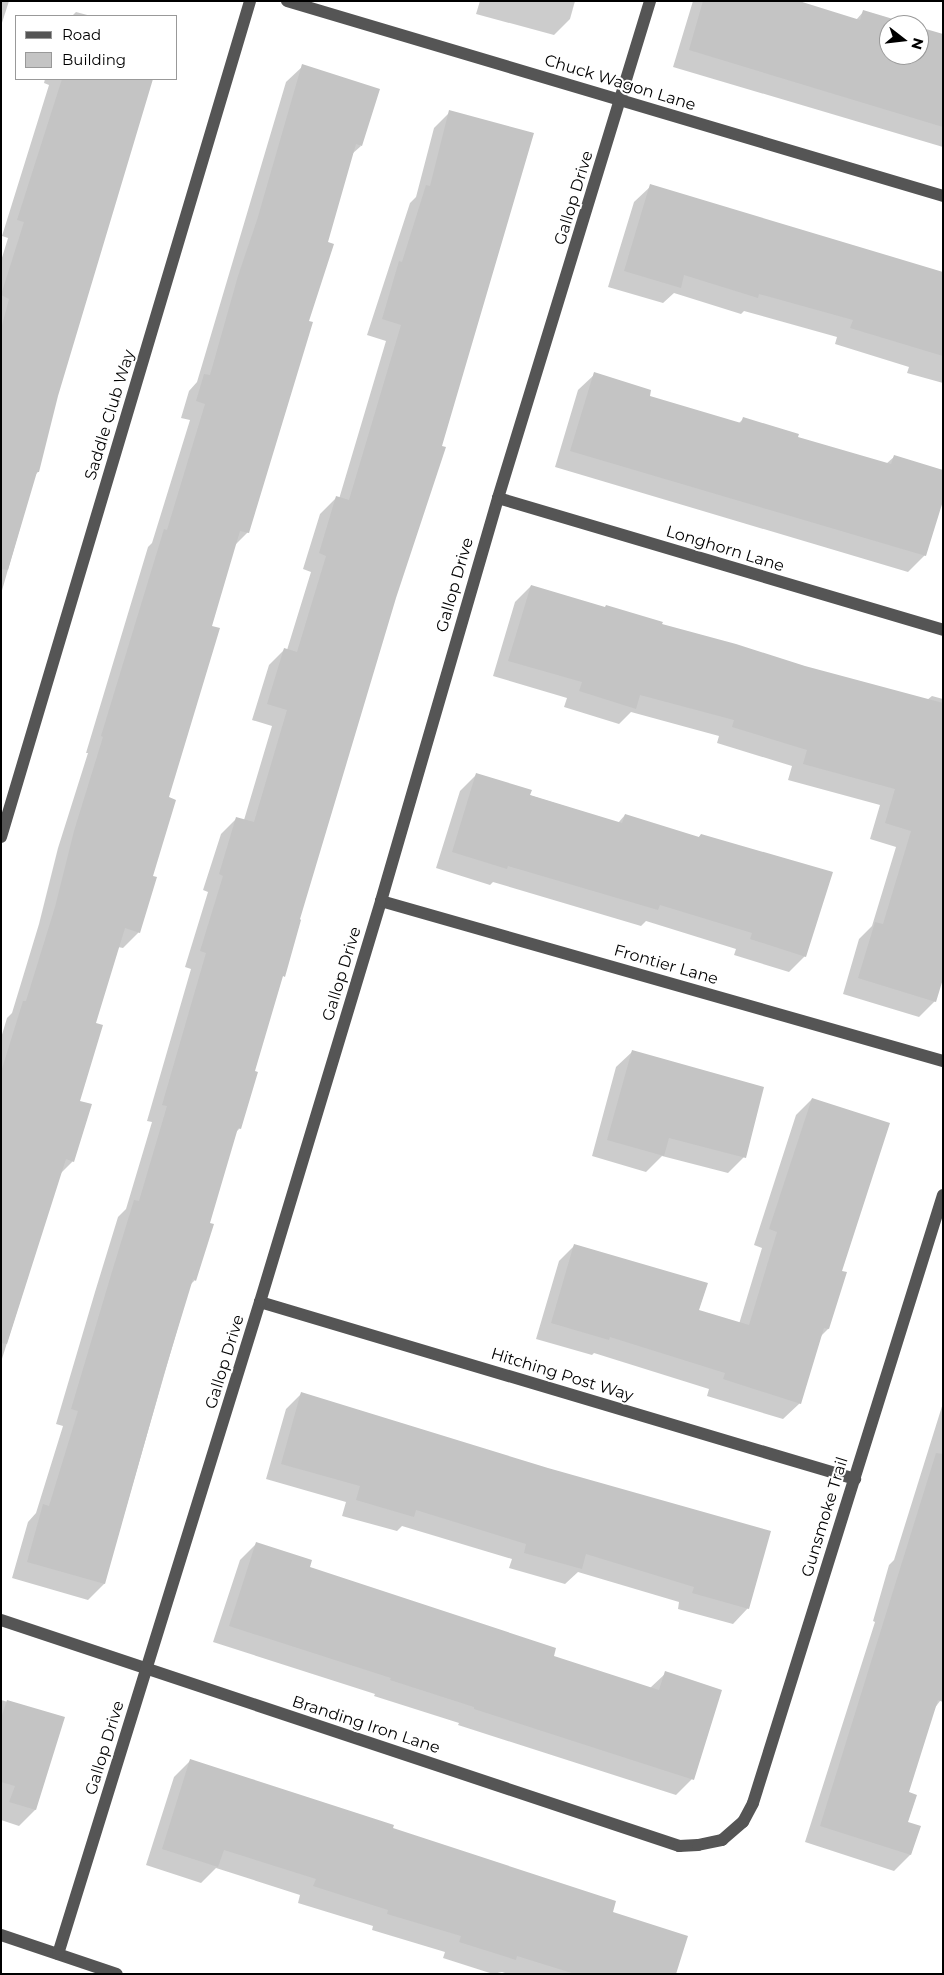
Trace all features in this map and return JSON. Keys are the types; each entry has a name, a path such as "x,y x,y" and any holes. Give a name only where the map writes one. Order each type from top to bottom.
{"street":[{"name":"Saddle Club Way","path":"1,837 250,1"},
{"name":"Chuck Wagon Lane","path":"287,1 943,196"},
{"name":"Gallop Drive","path":"58,1954 260,1302 381,901 498,498 650,1"},
{"name":"Longhorn Lane","path":"498,498 943,630"},
{"name":"Frontier Lane","path":"381,901 943,1060"},
{"name":"Gunsmoke Trail","path":"722,1840 743,1822 753,1803 943,1195"},
{"name":"Hitching Post Way","path":"260,1302 855,1479"},
{"name":"Branding Iron Lane","path":"1,1620 679,1846 698,1845 722,1840"},
{"path":"1,1935 117,1974"}],"building":[{"path":"703,1 799,1 860,20 863,10 880,15 879,65 929,65 929,30 943,34 943,127 689,50"},
{"path":"302,64 380,89 362,146 356,144 328,242 334,244 309,321 313,322 249,533 240,531 212,626 220,628 169,797 176,800 153,876 157,877 140,933 125,928 96,1023 103,1025 80,1101 92,1104 74,1162 66,1159 7,1344 1,1343 1,1072 23,1001 26,1001 55,907 74,831 103,737 101,736 164,529 167,530 205,404 196,401 204,374 210,375"},
{"path":"62,80 153,80 58,396 39,472 37,472 8,570 1,569 1,329 9,299 1,295 24,222 17,220"},
{"path":"449,110 534,133 442,446 446,447 396,598 300,919 285,977 283,976 255,1071 258,1072 241,1129 238,1128 210,1223 214,1224 196,1281 193,1279 164,1374 105,1584 27,1562 43,1504 49,1506 78,1411 71,1409 134,1200 139,1201 167,1106 162,1105 206,953 200,951 223,876 219,874 236,817 254,822 287,710 267,704 284,648 297,652 326,556 319,553 336,496 349,500 401,325 382,319 399,261 402,262 426,185 430,186"},
{"path":"650,184 943,272 943,356 850,328 853,320 759,294 758,298 684,275 681,288 624,271"},
{"path":"594,372 651,390 650,396 741,423 743,417 799,434 798,437 891,464 894,455 943,470 943,501 926,556 570,451"},
{"path":"531,585 605,607 606,605 663,622 662,624 736,644 805,666 943,703 943,979 936,1002 858,978 875,922 883,924 911,831 885,823 895,789 803,764 807,750 732,727 734,720 640,695 636,709 579,691 582,682 508,661"},
{"path":"476,773 532,790 530,795 622,823 625,814 699,837 701,834 833,872 806,957 750,939 752,933 660,905 658,910 508,866 507,869 452,852"},
{"path":"632,1050 764,1087 746,1158 669,1138 664,1156 607,1140"},
{"path":"812,1098 890,1123 842,1271 847,1272 829,1329 824,1328 801,1404 723,1379 725,1373 610,1337 609,1340 551,1323 574,1244 708,1283 699,1310 749,1325 777,1232 769,1229"},
{"path":"301,1392 548,1468 771,1531 749,1609 692,1593 694,1587 586,1554 582,1569 524,1553 526,1544 416,1510 414,1517 356,1500 360,1486 281,1464"},
{"path":"936,1453 943,1454 943,1702 938,1700 909,1792 917,1795 908,1822 921,1826 911,1855 820,1826"},
{"path":"256,1542 312,1560 310,1567 556,1648 554,1656 659,1690 665,1671 722,1690 694,1780 474,1709 474,1707 390,1680 391,1678 229,1626"},
{"path":"7,1700 65,1717 36,1810 9,1802 15,1786 1,1782 1,1718"},
{"path":"190,1759 394,1825 393,1828 616,1901 613,1912 688,1936 676,1974 575,1974 517,1956 516,1960 459,1942 461,1936 387,1914 388,1910 313,1886 316,1879 224,1850 218,1867 162,1849"}]}
